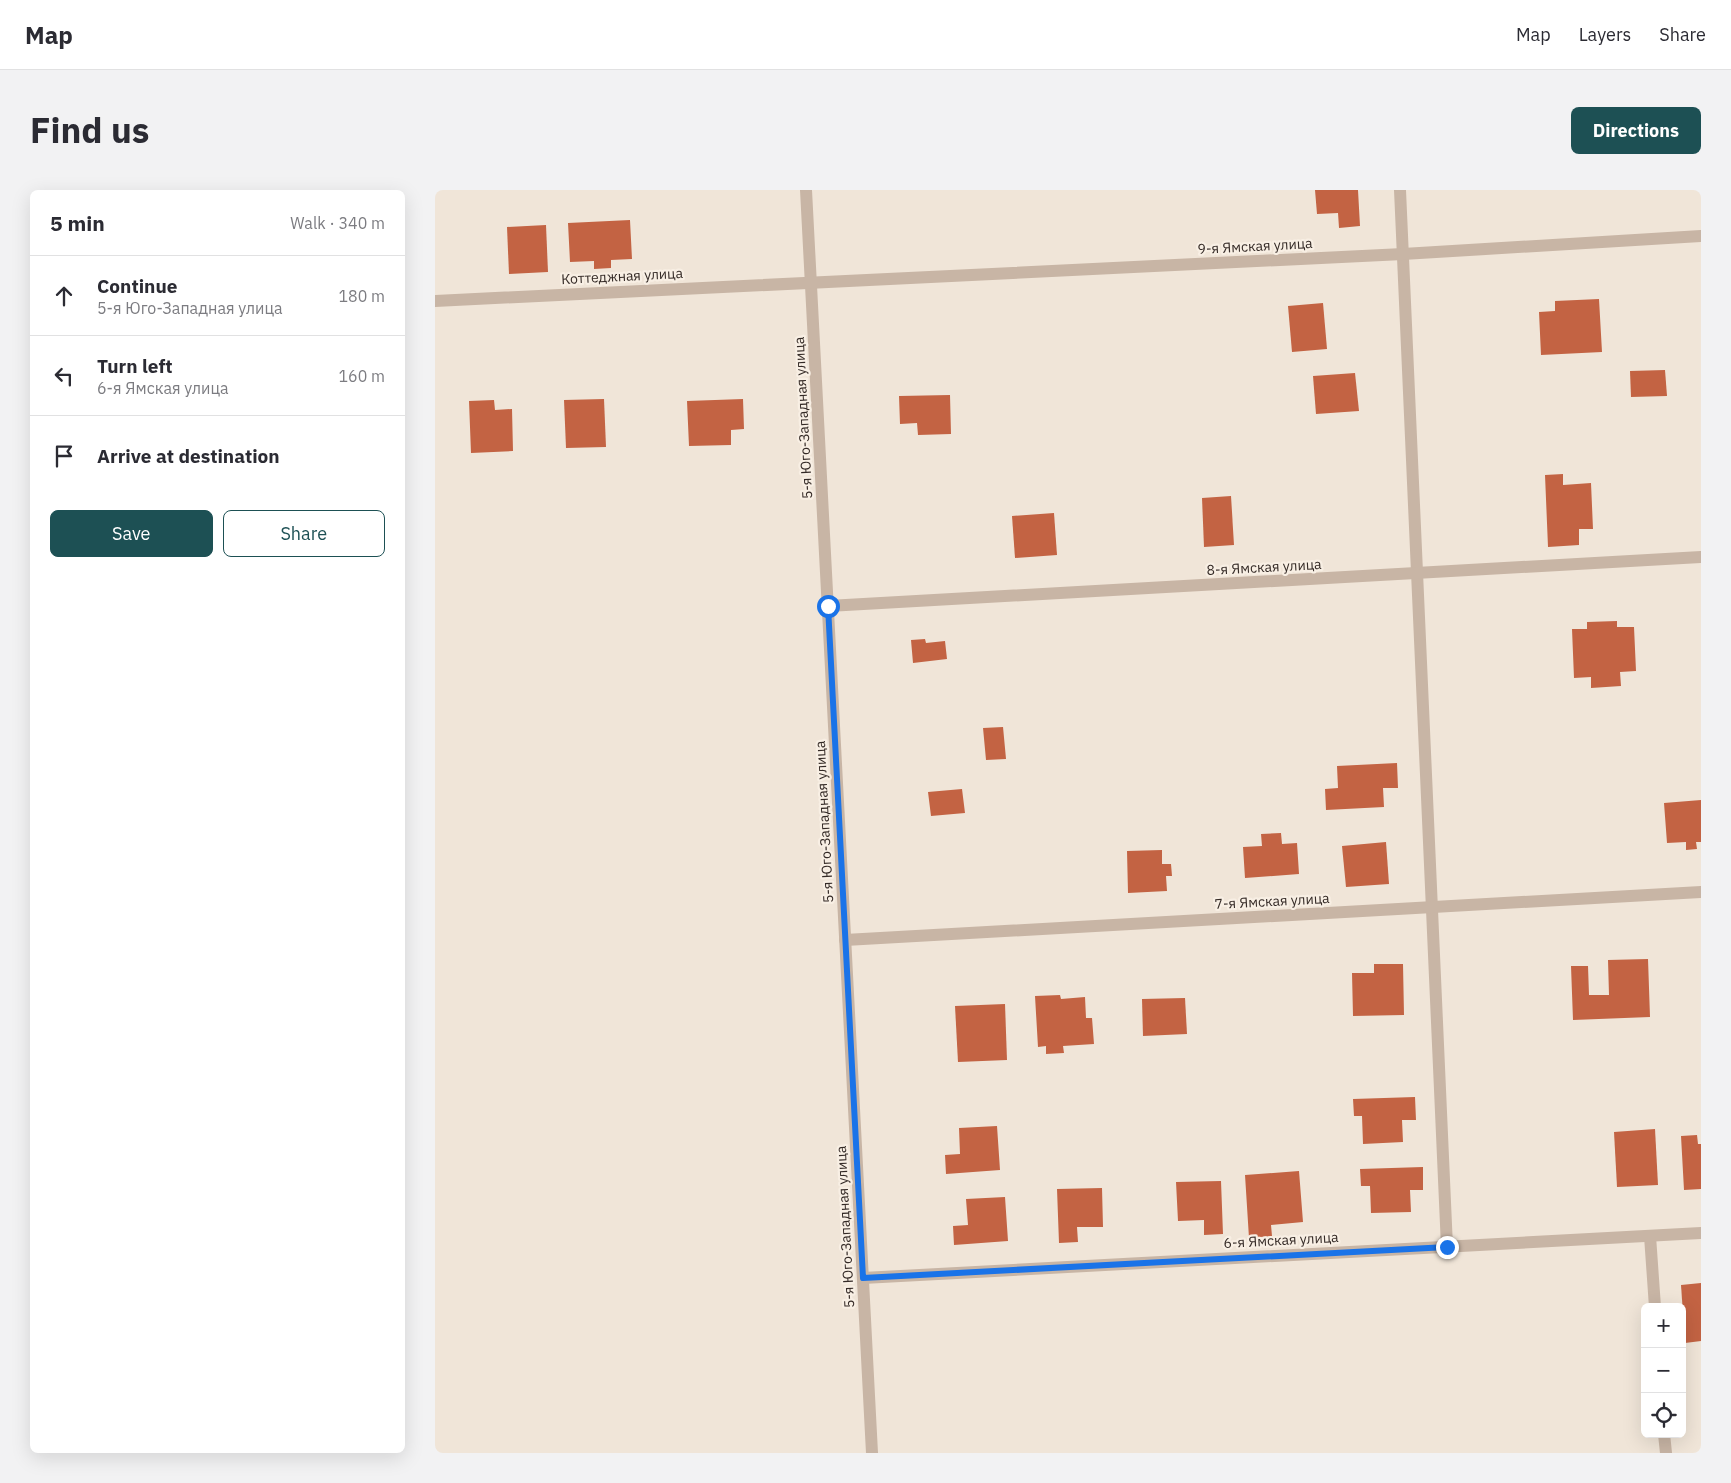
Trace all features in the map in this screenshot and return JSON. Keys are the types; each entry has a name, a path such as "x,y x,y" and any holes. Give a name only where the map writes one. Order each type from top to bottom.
{"street":[{"name":"5-я Юго-Западная улица","path":"806,190 872,1453"},
{"path":"1400,190 1447,1247"},
{"name":"9-я Ямская улица","path":"811,282 1403,254 1701,236"},
{"name":"Коттеджная улица","path":"435,301 811,282"},
{"name":"8-я Ямская улица","path":"828,606 1701,557"},
{"name":"7-я Ямская улица","path":"845,940 1701,892"},
{"name":"6-я Ямская улица","path":"863,1278 1701,1233"},
{"path":"1650,1236 1655,1303"},
{"path":"1664,1438 1665,1453"}],"building":[{"path":"1315,190 1358,190 1360,226 1339,228 1338,213 1317,214"},
{"path":"630,220 632,259 611,260 611,268 594,269 594,261 570,262 568,223"},
{"path":"546,225 548,272 509,274 507,227"},
{"path":"1599,299 1602,352 1541,355 1539,312 1555,311 1555,301"},
{"path":"1323,303 1327,349 1292,352 1288,306"},
{"path":"1665,370 1667,396 1631,397 1630,371"},
{"path":"1355,373 1359,411 1316,414 1313,376"},
{"path":"950,395 951,434 918,435 917,423 900,424 899,396"},
{"path":"604,399 606,447 566,448 564,400"},
{"path":"743,399 744,429 731,430 731,445 689,446 687,401"},
{"path":"494,400 495,410 512,409 513,451 471,453 469,401"},
{"path":"1563,474 1563,485 1591,483 1593,529 1579,529 1579,545 1548,547 1545,475"},
{"path":"1231,496 1234,545 1204,547 1202,498"},
{"path":"1054,513 1057,555 1015,558 1012,516"},
{"path":"1617,621 1617,627 1634,627 1636,671 1620,672 1621,686 1591,688 1591,677 1574,678 1572,629 1587,629 1587,622"},
{"path":"925,639 926,643 945,641 947,659 913,663 911,640"},
{"path":"1003,727 1006,759 986,760 983,728"},
{"path":"1397,763 1398,788 1383,788 1384,807 1326,810 1325,789 1338,788 1337,766"},
{"path":"962,789 965,813 931,816 928,792"},
{"path":"1701,800 1701,842 1696,842 1697,849 1686,850 1686,842 1667,843 1664,803"},
{"path":"1281,833 1282,844 1297,843 1299,874 1245,878 1243,847 1262,846 1261,834"},
{"path":"1386,842 1389,884 1346,887 1342,846"},
{"path":"1162,850 1162,864 1171,864 1172,876 1166,876 1167,891 1128,893 1127,851"},
{"path":"1648,959 1650,1017 1573,1020 1571,966 1588,966 1589,995 1609,995 1608,960"},
{"path":"1374,964 1403,964 1404,1015 1353,1016 1352,973 1374,973"},
{"path":"1060,995 1061,999 1085,997 1086,1018 1092,1018 1094,1044 1063,1046 1064,1053 1046,1054 1046,1046 1038,1047 1035,996"},
{"path":"1185,998 1187,1034 1143,1036 1142,999"},
{"path":"1005,1004 1007,1060 958,1062 955,1006"},
{"path":"1415,1097 1416,1120 1402,1120 1403,1142 1363,1144 1362,1116 1354,1116 1353,1099"},
{"path":"997,1126 1000,1170 946,1174 945,1155 960,1154 959,1128"},
{"path":"1655,1129 1658,1185 1617,1187 1614,1132"},
{"path":"1697,1135 1698,1144 1701,1144 1701,1189 1684,1190 1681,1136"},
{"path":"1423,1167 1423,1190 1410,1190 1411,1212 1371,1213 1370,1186 1361,1186 1360,1169"},
{"path":"1299,1171 1303,1222 1271,1225 1272,1236 1249,1238 1245,1175"},
{"path":"1221,1181 1223,1234 1204,1235 1204,1220 1178,1221 1176,1182"},
{"path":"1102,1188 1103,1227 1077,1227 1078,1242 1059,1243 1057,1189"},
{"path":"1005,1197 1008,1241 954,1245 953,1226 968,1225 966,1199"},
{"path":"1701,1283 1701,1341 1686,1343 1686,1303 1682,1303 1681,1285"}],"route":[{"path":"828,606 863,1278 1447,1247"}]}
